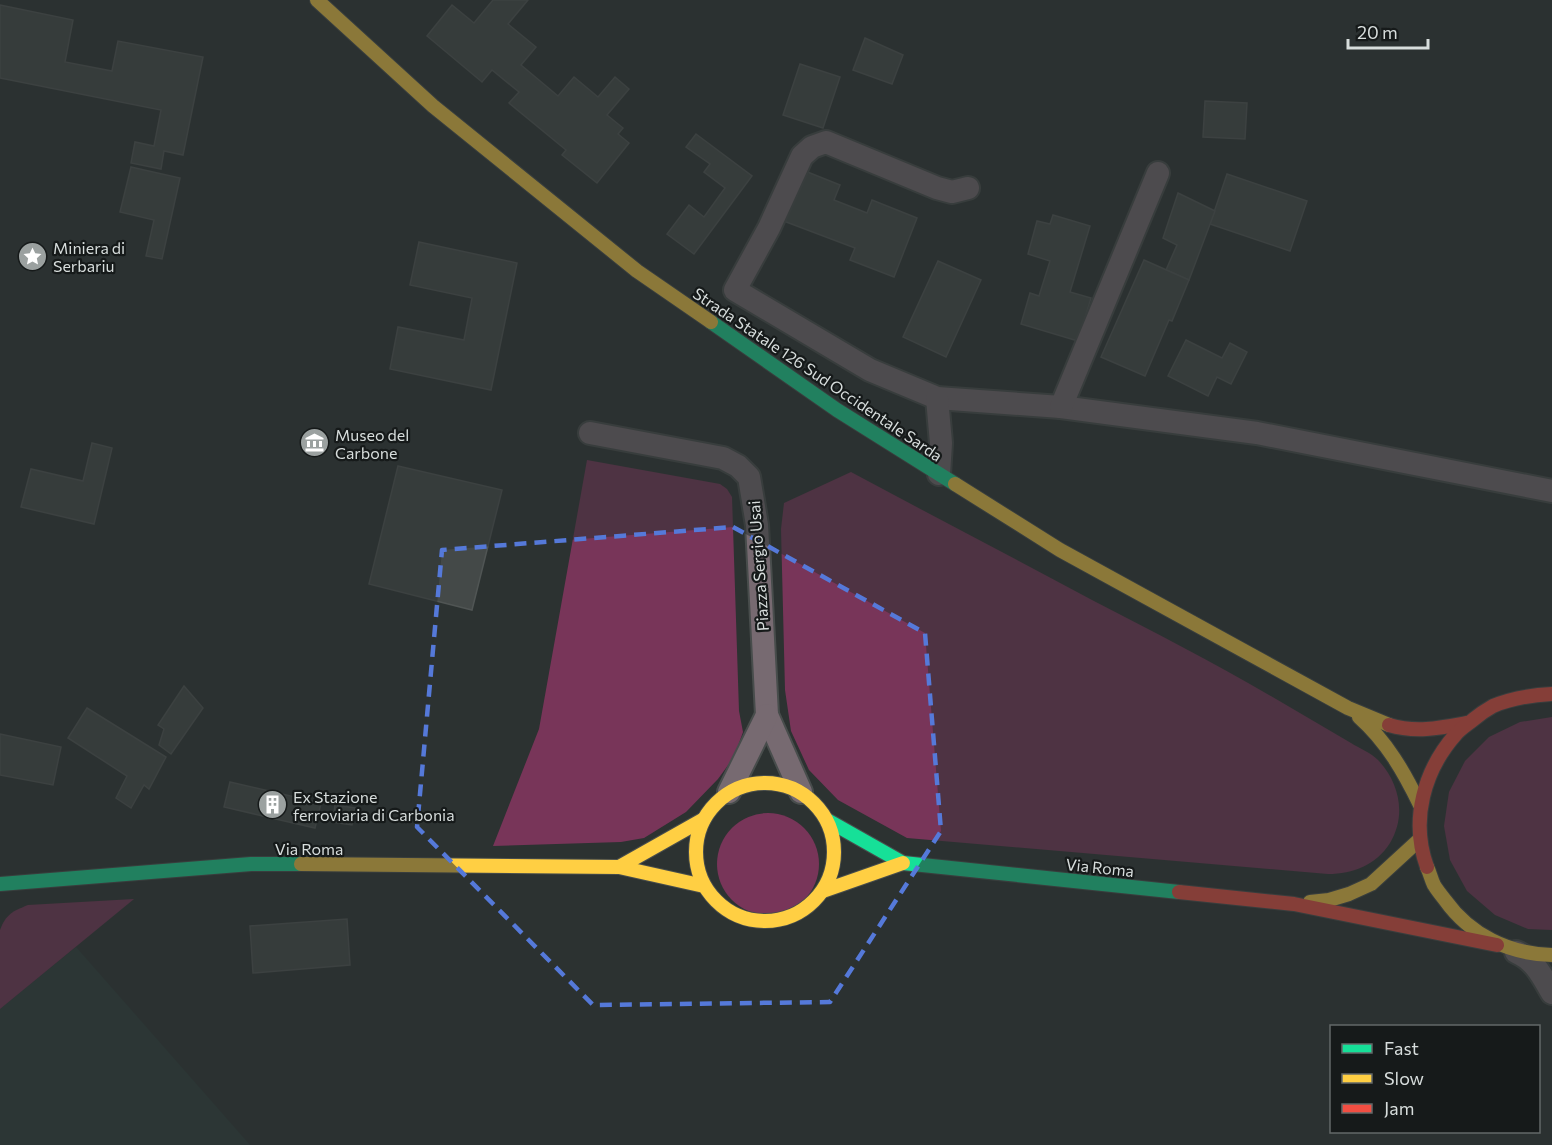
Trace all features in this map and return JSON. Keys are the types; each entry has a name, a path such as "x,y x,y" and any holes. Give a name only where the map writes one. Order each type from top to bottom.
{"main road":[{"name":"Strada Statale 126 Sud Occidentale Sarda","path":"317,0 433,106 637,271 837,410 1059,550 1379,723 1403,729 1425,730 1467,723"},
{"path":"1504,947 1468,927 1444,903 1428,873 1419,840 1420,805 1426,782 1436,759 1467,723 1509,700 1552,694"},
{"name":"Strada Statale 126 Sud Occidentale Sarda","path":"1348,708 1373,729 1389,749 1420,805"},
{"path":"765,782 783,784 801,792 816,804 827,820 832,834 834,863 823,891 800,912 770,921 754,921 725,909 704,885 696,864 696,841 704,819 719,800 729,792 747,785 765,782"},
{"name":"Via Roma","path":"619,867 704,819"},
{"name":"Via Roma","path":"827,820 903,862 1294,904 1537,955 1552,955"},
{"name":"Via Roma","path":"1294,904 1329,900 1371,884 1419,840"},
{"name":"Via Roma","path":"823,891 903,862"},
{"name":"Via Roma","path":"0,884 251,864 619,867 704,885"}],"street":[{"path":"968,188 952,192 937,188 826,142 812,147 802,156 769,228 735,290 870,370 936,398 1061,407 1257,433 1552,491"},
{"path":"1061,407 1158,173"},
{"path":"936,398 941,443 939,474"},
{"name":"Piazza Sergio Usai","path":"590,433 723,458 738,466 750,477 757,525 767,715 801,792"},
{"name":"Piazza Sergio Usai","path":"729,792 767,715"},
{"path":"1504,947 1527,956 1552,993"}],"highlighted area":[{"path":"733,527 925,633 941,831 830,1002 593,1005 417,827 442,550"}],"shaded area":[{"path":"587,460 720,484 732,497 739,711 743,732 734,757 718,779 686,812 644,838 621,842 493,846 539,729"},
{"path":"851,472 1208,661 1372,755 1385,769 1396,789 1398,821 1390,843 1378,857 1363,867 1328,874 907,838 838,800 809,770 791,731 785,690 781,529 784,503"},
{"path":"1552,717 1552,930 1528,929 1495,915 1467,891 1450,860 1444,826 1449,792 1465,761 1489,737 1520,722"},
{"path":"768,813 787,817 804,828 815,845 819,864 815,883 804,900 787,911 768,915 749,911 732,900 721,883 717,864 721,845 732,828 749,817"},
{"path":"134,899 0,1009 0,930 11,914 28,905"},
{"path":"76,947 250,1145 0,1145 0,1009"}],"building":[{"path":"493,0 528,0 508,24 536,47 521,65 558,96 574,77 598,97 615,77 629,89 607,115 623,128 618,134 629,143 597,183 562,155 566,150 509,103 519,92 492,70 482,82 427,36 452,5 474,23"},
{"path":"0,5 73,20 65,62 112,71 118,41 203,57 183,155 164,151 161,169 131,163 135,142 154,146 161,110 0,78"},
{"path":"865,38 903,55 892,84 853,70"},
{"path":"800,64 840,77 823,128 783,115"},
{"path":"1205,101 1247,103 1245,139 1203,137"},
{"path":"696,134 752,176 694,254 667,234 689,205 704,217 725,188 704,172 710,164 686,147"},
{"path":"131,167 180,178 162,259 146,256 154,220 120,212"},
{"path":"800,169 840,185 834,200 867,213 872,200 917,218 894,277 850,260 855,248 781,220"},
{"path":"1227,174 1307,201 1290,251 1210,224"},
{"path":"1178,193 1215,211 1189,280 1166,270 1177,245 1163,238"},
{"path":"1053,215 1090,226 1070,292 1091,298 1078,341 1021,324 1030,293 1039,296 1050,261 1028,254 1037,221 1050,224"},
{"path":"419,242 517,263 491,390 390,369 398,327 464,340 472,298 410,285"},
{"path":"1144,260 1189,280 1145,376 1101,357"},
{"path":"938,261 981,280 946,357 903,337"},
{"path":"1186,340 1222,358 1230,343 1247,352 1231,384 1217,377 1208,396 1168,376"},
{"path":"92,443 112,448 94,524 21,507 31,469 83,481"},
{"path":"398,466 502,490 472,610 369,584"},
{"path":"184,686 203,708 171,754 159,745 164,729 158,725"},
{"path":"87,708 166,757 149,789 144,785 131,808 116,798 127,776 68,738"},
{"path":"0,734 61,747 53,785 0,775"},
{"name":"Ex Stazione ferroviaria di Carbonia","path":"230,782 321,803 315,828 224,807"},
{"name":"Ex Stazione ferroviaria di Carbonia","path":"335,805 355,808 352,825 333,822"},
{"path":"347,919 350,965 253,973 250,926"}],"traffic: fast":[{"path":"711,322 837,410 955,484"},
{"path":"827,820 903,863 1179,892"},
{"path":"0,884 251,864 301,864"}],"traffic: slow":[{"path":"317,0 433,106 637,271 711,322"},
{"path":"955,484 1060,550 1348,708 1389,725"},
{"path":"1359,717 1394,758 1420,805"},
{"path":"765,783 792,788 814,803 829,825 834,852 829,879 814,901 792,916 765,921 738,916 716,901 701,879 696,852 701,825 716,803 738,788 765,783"},
{"path":"619,867 704,819"},
{"path":"1310,902 1329,900 1371,884 1419,840"},
{"path":"823,891 903,863"},
{"path":"301,864 619,867 704,886"},
{"path":"1427,867 1434,885 1442,896 1455,912 1479,933 1521,951 1552,955"}],"traffic: jam":[{"path":"1427,867 1422,849 1420,814 1428,780 1445,748 1460,730 1493,706 1522,697 1552,694"},
{"path":"1389,725 1418,729 1467,723"},
{"path":"1179,892 1294,904 1497,945"}],"place":[{"name":"Miniera di Serbariu","path":"32,256"},
{"name":"Museo del Carbone","path":"314,443"},
{"name":"Ex Stazione ferroviaria di Carbonia","path":"272,805"}]}
